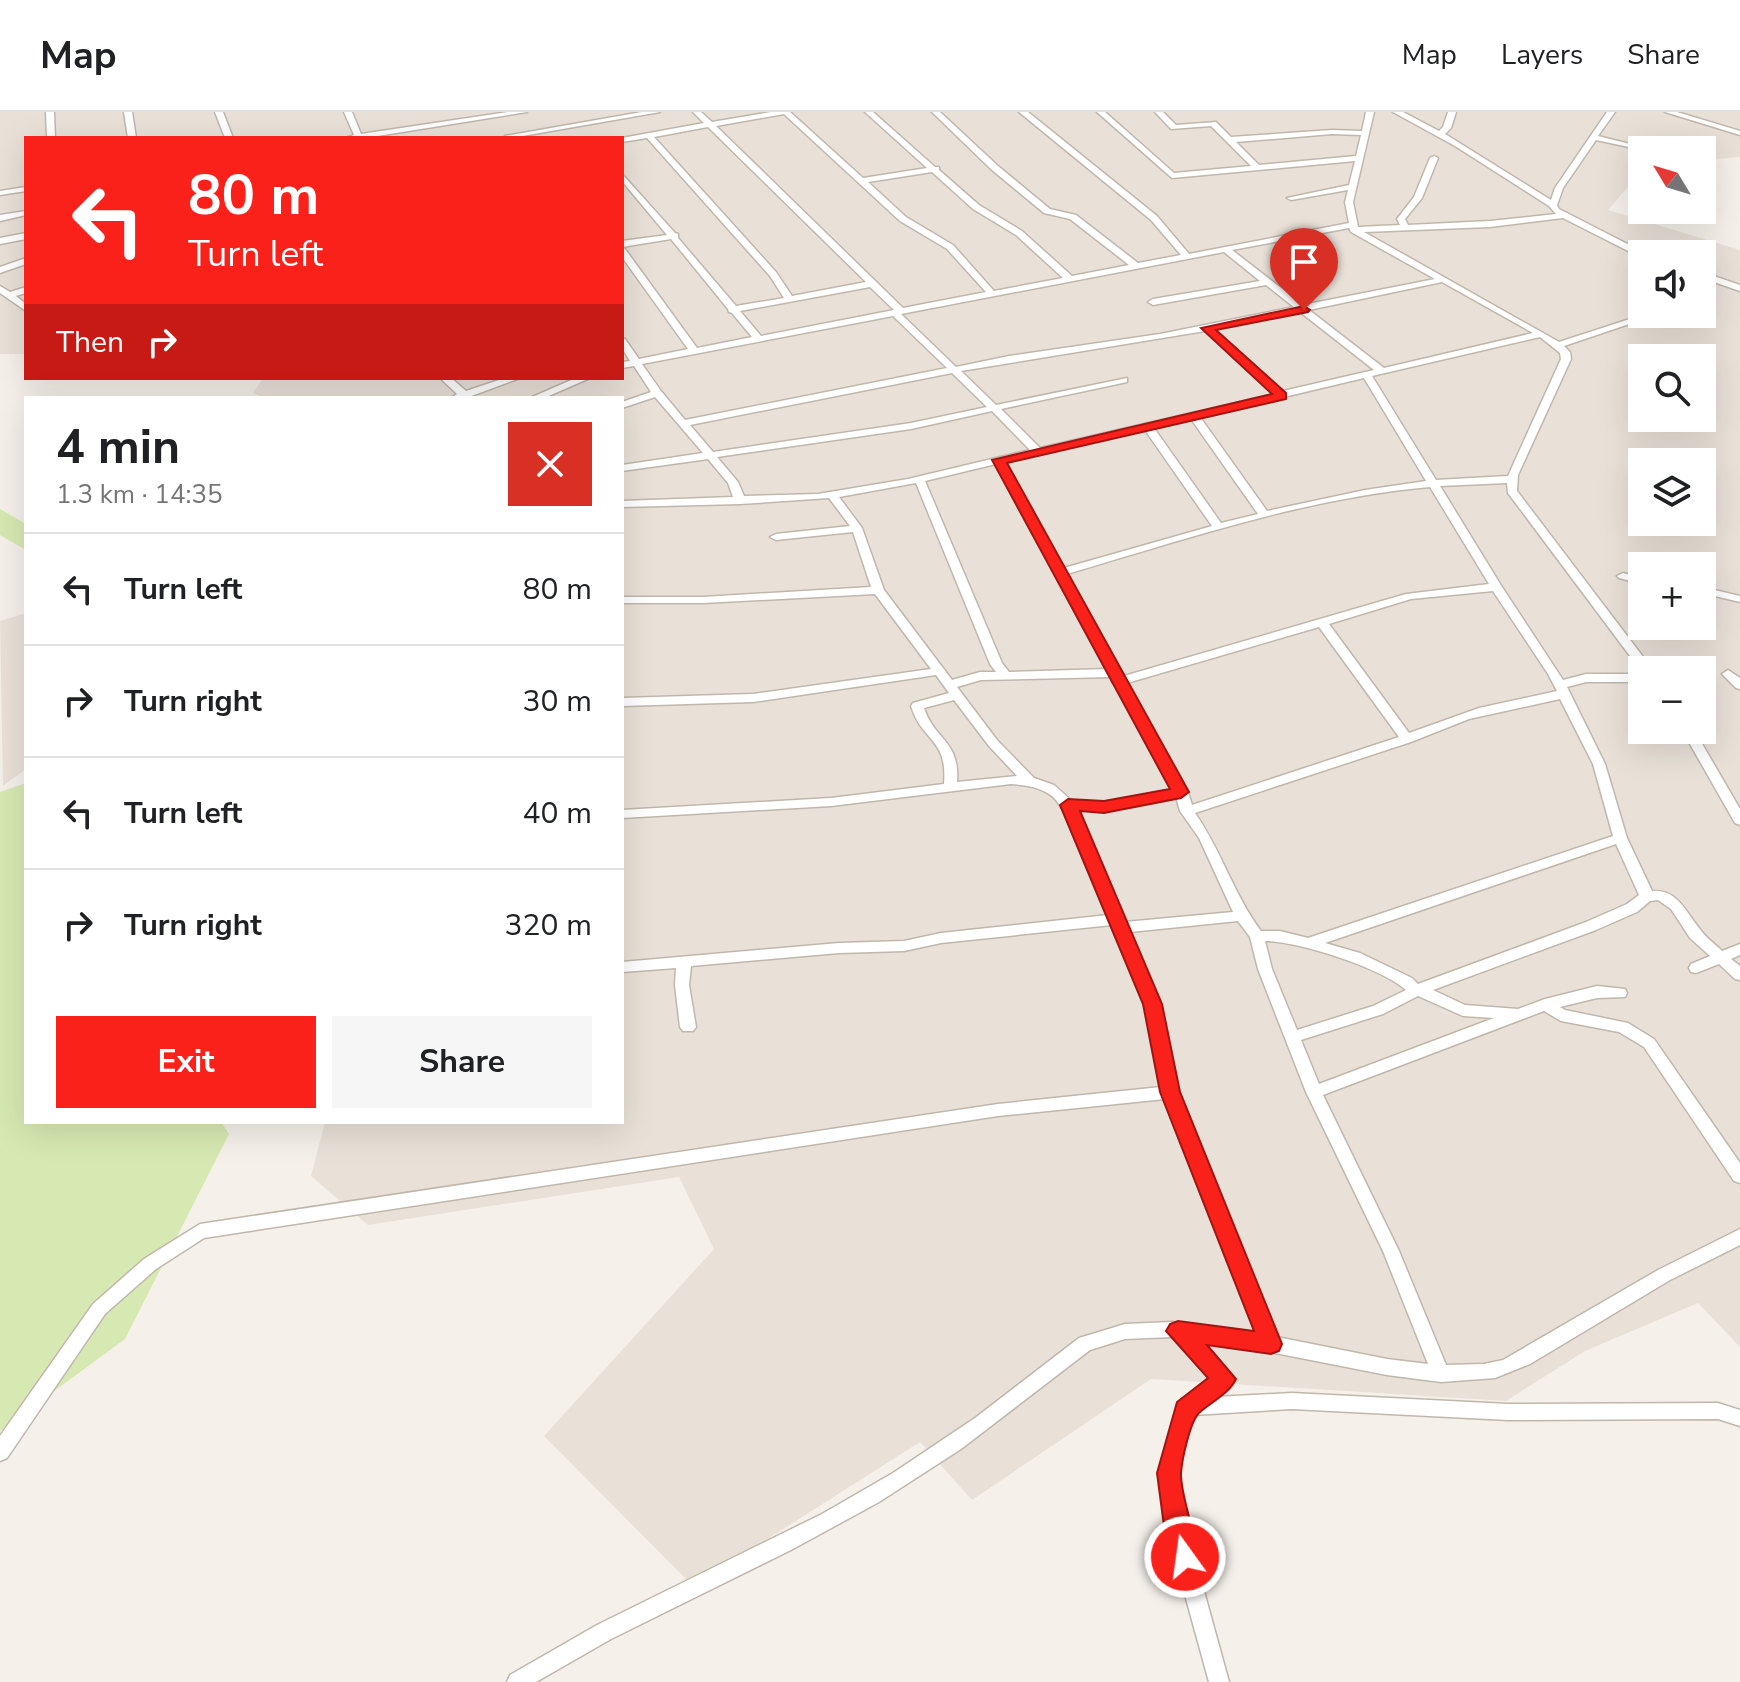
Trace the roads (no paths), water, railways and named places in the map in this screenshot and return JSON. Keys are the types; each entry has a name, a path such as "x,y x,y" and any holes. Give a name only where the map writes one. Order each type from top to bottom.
{"street":[{"path":"50,112 51,136"},
{"path":"128,112 132,136"},
{"path":"219,112 228,136"},
{"path":"348,112 355,136"},
{"path":"361,136 490,114 523,112"},
{"path":"516,136 656,112"},
{"path":"697,112 1038,452"},
{"path":"624,140 785,112 903,219 950,247 991,293"},
{"path":"869,112 976,207 1019,233 1069,278"},
{"path":"936,112 995,168 1047,211 1073,217 1136,266"},
{"path":"1023,112 1154,218 1186,256"},
{"path":"1101,112 1172,176 1360,158"},
{"path":"1159,112 1174,127 1213,124 1256,166"},
{"path":"1352,228 1349,202 1370,112"},
{"path":"1397,112 1440,134 1565,215 1628,248"},
{"path":"1440,134 1447,128 1452,112"},
{"path":"1553,205 1559,188 1611,112"},
{"path":"1669,112 1740,133"},
{"path":"490,114 509,136"},
{"path":"1227,140 1332,132 1365,133"},
{"path":"649,136 773,274 790,300"},
{"path":"1596,138 1628,145"},
{"path":"1405,228 1401,219 1418,198 1434,158"},
{"path":"862,181 936,169"},
{"path":"624,178 758,338"},
{"path":"1291,198 1353,187"},
{"path":"0,193 24,189"},
{"path":"0,218 24,213"},
{"path":"624,364 1186,256 1352,228 1405,228 1565,215"},
{"path":"1352,228 1559,345 1566,359 1513,479 1512,491 1539,531 1636,656"},
{"path":"0,241 24,236"},
{"path":"624,244 675,236"},
{"path":"1225,249 1383,372"},
{"path":"624,254 694,351"},
{"path":"0,270 24,262"},
{"path":"685,423 954,370 1304,310 1441,280"},
{"path":"1716,280 1740,288"},
{"path":"1153,302 1267,282"},
{"path":"732,310 872,284"},
{"path":"0,289 24,306"},
{"path":"11,295 24,291"},
{"path":"1559,345 1628,323"},
{"path":"1207,328 1282,396"},
{"path":"624,504 832,495 919,479 1541,334"},
{"path":"624,344 657,393 733,482 740,501"},
{"path":"1367,376 1431,484 1562,690 1599,764 1620,838 1647,896"},
{"path":"447,380 460,396 509,380"},
{"path":"540,396 580,380"},
{"path":"624,468 911,426 1124,380"},
{"path":"624,404 657,393"},
{"path":"1194,416 1264,514"},
{"path":"1148,427 1218,527"},
{"path":"999,460 1181,792 1187,811 1205,837 1242,916 1257,936 1265,969 1314,1092 1391,1251 1441,1374"},
{"path":"919,479 996,664 1006,676"},
{"path":"1061,572 1264,514 1431,484 1513,479"},
{"path":"832,495 857,528 878,590 993,743 1029,780"},
{"path":"776,537 857,528"},
{"path":"1623,576 1628,577"},
{"path":"950,789 951,762 943,746 919,717 917,706 980,676 1116,678 1410,596 1496,587"},
{"path":"624,600 703,600 878,590"},
{"path":"1716,593 1740,599"},
{"path":"1321,621 1407,739"},
{"path":"624,702 753,698 940,671"},
{"path":"1728,674 1740,685"},
{"path":"1187,811 1407,739 1437,725 1506,703 1562,690 1586,678 1628,678"},
{"path":"1696,744 1740,820"},
{"path":"624,814 831,802 1029,780 1053,788 1068,805 1153,1004 1170,1092 1271,1344"},
{"path":"1068,805 1104,807 1181,792"},
{"path":"1308,943 1620,838"},
{"path":"1292,1037 1378,1010 1417,991 1591,926 1632,908 1647,896 1660,895 1676,905 1695,934 1740,975"},
{"path":"624,967 904,946 970,934 1242,916"},
{"path":"1257,936 1280,936 1355,957 1407,982 1417,991 1463,1010 1515,1014"},
{"path":"1696,968 1740,949"},
{"path":"684,961 682,985 688,1027"},
{"path":"1314,1092 1451,1043 1515,1014 1597,992 1620,993"},
{"path":"1545,1005 1561,1015 1623,1027 1649,1043 1740,1176"},
{"path":"0,1452 99,1309 150,1264 200,1231 998,1110 1170,1092"},
{"path":"517,1682 643,1611 873,1496 938,1454 1085,1344 1107,1333 1137,1329 1178,1331 1271,1344 1356,1363 1441,1374 1488,1372 1523,1361 1668,1272 1739,1238"},
{"path":"1178,1331 1224,1379 1185,1410 1169,1473 1176,1526 1219,1682"},
{"path":"1189,1407 1292,1401 1508,1412 1718,1411 1740,1418"}]}
